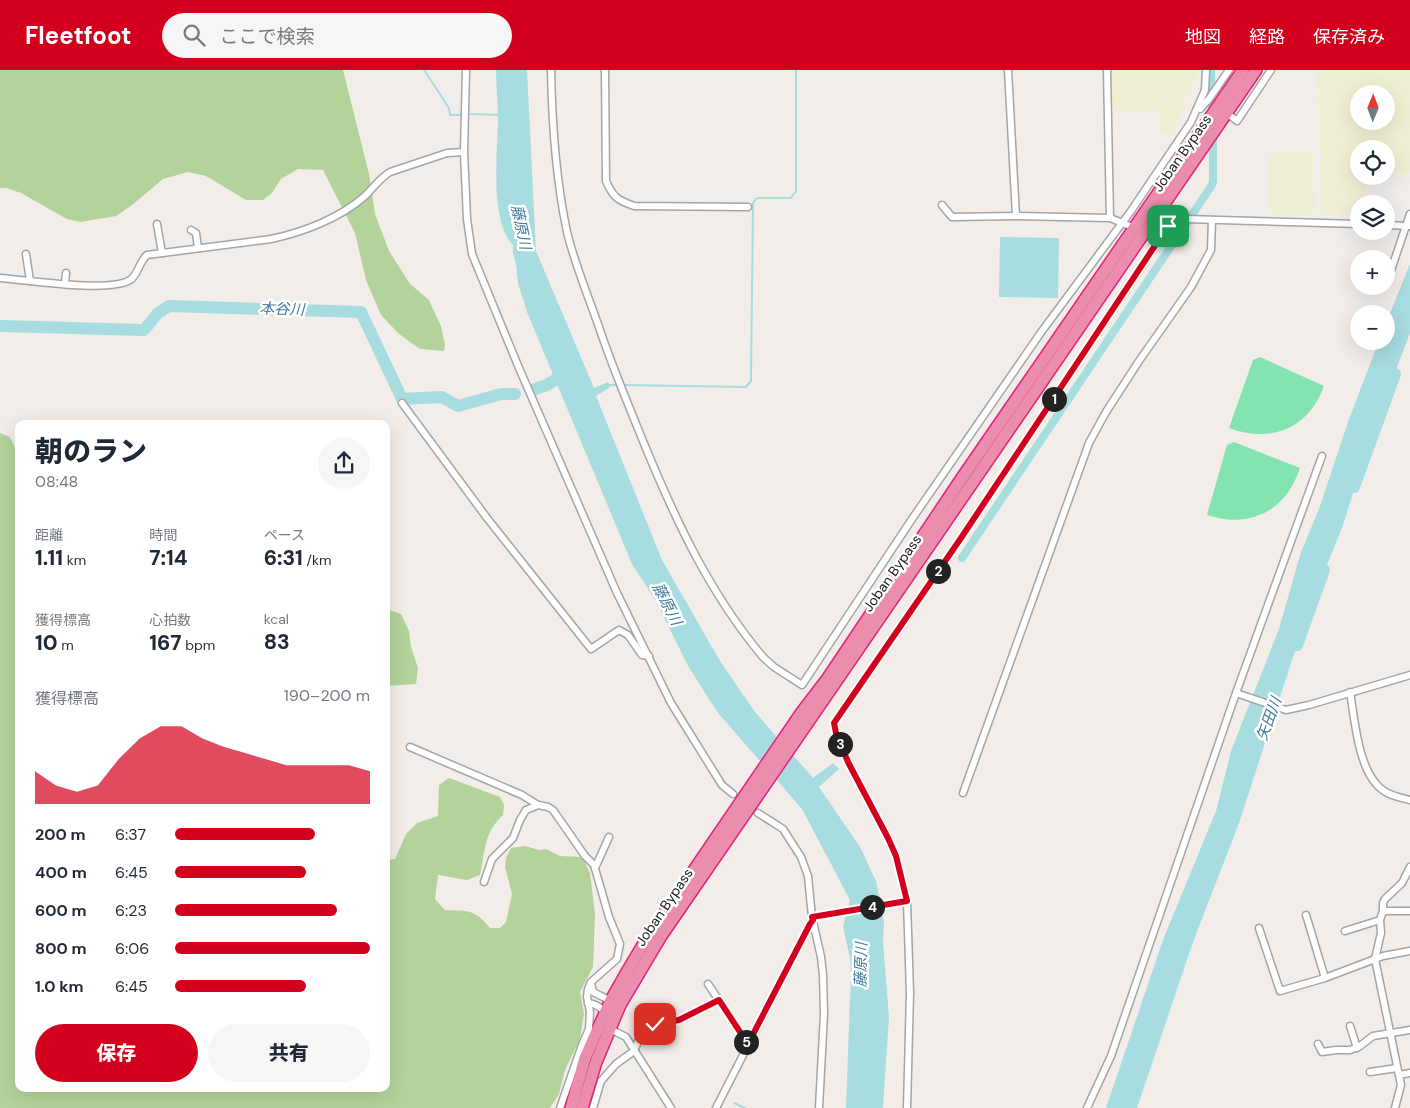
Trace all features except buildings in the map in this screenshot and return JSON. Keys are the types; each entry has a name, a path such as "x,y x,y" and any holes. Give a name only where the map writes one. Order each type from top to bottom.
{"highway":[{"name":"Joban Bypass","path":"806,716 1210,139 1216,111 1243,70"},
{"name":"Joban Bypass","path":"582,1108 596,1062 620,1005 661,936 752,804 828,678 1135,228 1213,125 1228,114 1256,70"},
{"name":"Joban Bypass","path":"571,1108 585,1058 611,1001 643,945 752,804"}],"street":[{"path":"466,70 464,152 467,219 472,254 519,368 618,593 648,656 672,703 722,785 732,794"},
{"path":"551,70 554,136 568,233 608,353 661,486 697,561 713,587 763,657 774,667 802,684 912,519 1025,355 1131,212 1196,112 1205,90 1206,70"},
{"path":"605,70 606,181 611,193 620,201 634,206 748,207"},
{"path":"1008,70 1016,216"},
{"path":"1107,70 1110,218"},
{"path":"1196,112 1210,99 1229,70"},
{"path":"1228,114 1237,121 1271,70"},
{"path":"0,278 66,284 105,285 128,281 134,278 143,258 147,255 271,239 289,234 334,218 364,197 384,175 390,172 447,153 464,152"},
{"path":"942,205 952,217 1110,218 1135,228"},
{"path":"1395,260 1410,214"},
{"path":"1156,215 1169,222 1196,219 1350,224"},
{"path":"963,793 1089,443 1116,397 1191,286 1203,265 1211,250 1212,220"},
{"path":"906,1108 910,993 906,919 907,901 896,856 848,762 834,723 1068,379 1164,233 1169,222"},
{"path":"158,224 162,252"},
{"path":"191,230 196,233 198,248"},
{"path":"26,254 30,281"},
{"path":"66,273 66,284"},
{"path":"402,403 487,518 591,649 619,630 628,635 642,655 648,656"},
{"path":"1087,1108 1111,1056 1322,456"},
{"path":"1237,694 1286,710 1310,705 1410,675"},
{"path":"1350,692 1365,766 1372,779 1383,791 1410,800"},
{"path":"410,747 553,810 595,868 609,917 620,944 617,959 591,982 588,989 589,1029 560,1108"},
{"path":"752,804 783,829 801,856 810,884 813,918 823,974 824,1014 819,1108"},
{"path":"484,882 492,860 513,838 523,813 538,805"},
{"path":"595,868 608,837"},
{"path":"1395,1108 1401,1086 1374,959 1381,933 1380,920 1383,903 1385,899 1407,880 1410,867"},
{"path":"813,918 907,901"},
{"path":"1383,911 1410,911"},
{"path":"1306,914 1326,978"},
{"path":"716,1108 813,918"},
{"path":"1345,931 1380,920"},
{"path":"1259,928 1280,990 1326,978 1383,956 1410,952"},
{"path":"591,982 593,992 611,1001"},
{"path":"708,984 748,1044"},
{"path":"593,1108 601,1081 616,1064 634,1051 646,1027 679,1020 719,1000"},
{"path":"588,1003 596,1004 605,1015"},
{"path":"1350,1026 1357,1048"},
{"path":"610,1029 626,1037 671,1108"},
{"path":"1318,1044 1322,1052 1357,1048 1373,1036 1410,1030"},
{"path":"1370,1072 1397,1068"},
{"path":"1399,1075 1410,1072"}],"shaded area":[{"path":"1110,70 1195,70 1195,79 1172,132 1160,132 1159,110 1110,110"},
{"path":"1317,70 1410,70 1410,173 1395,174 1395,140 1350,140 1350,185 1365,185 1366,195 1350,195 1350,214 1321,214"},
{"path":"1313,152 1315,214 1269,214 1269,153"}],"green space":[{"path":"0,70 343,70 369,174 375,214 389,251 410,284 429,300 441,326 445,345 444,351 420,349 399,334 381,315 366,280 355,233 323,170 298,169 281,179 271,194 263,200 246,200 206,176 188,172 163,179 116,216 80,222 67,219 21,193 0,188"},
{"path":"1260,357 1324,386 1309,413 1287,429 1274,433 1259,434 1245,433 1229,428 1253,360"},
{"path":"0,433 10,437 15,448 15,1092 390,1092 390,860 395,859 406,834 417,823 438,816 439,785 449,778 500,797 504,805 503,815 492,828 489,835 484,850 480,875 467,880 438,875 435,899 445,910 470,912 480,917 490,928 500,928 506,922 512,894 505,867 506,858 511,848 525,846 539,850 546,849 560,856 582,857 590,873 595,914 593,967 580,992 584,1014 580,1039 565,1070 559,1094 550,1108 0,1108"},
{"path":"1234,442 1300,468 1294,483 1276,505 1252,518 1238,520 1207,515 1227,445"},
{"path":"390,610 401,614 409,631 411,647 418,668 416,684 390,686"}],"water":[{"name":"藤原川","path":"496,70 527,70 536,251 594,388 608,382 610,387 596,396 662,560 720,661 755,712 813,778 833,763 839,769 819,787 860,847 876,881 884,922 883,942 889,1017 883,1108 846,1108 851,972 843,926 850,900 802,809 718,713 688,666 657,603 632,564 527,312 518,283 513,245 505,234 498,203 496,184 498,117"},
{"path":"1000,237 1059,238 1058,298 999,297"},
{"path":"1410,264 1410,333 1371,436 1342,528 1308,611 1239,823 1193,942 1137,1108 1106,1108 1163,940 1216,811 1231,751 1279,629 1301,552 1319,509 1349,419 1376,350 1395,350 1395,305 1393,305"}],"waterway":[{"path":"424,70 449,108 450,115 463,115"},
{"path":"622,385 746,387 751,381 753,203 757,198 791,198 796,191 796,70"},
{"path":"1211,70 1212,115"},
{"path":"467,114 500,115"},
{"path":"962,558 1213,183 1213,134"},
{"name":"本谷川","path":"0,326 144,330 158,313 169,306 361,312 402,399 442,397 458,406 501,394 515,394"},
{"name":"本谷川","path":"535,389 547,385 565,373"},
{"name":"矢田川","path":"1354,487 1395,374"},
{"path":"607,385 617,385"},
{"name":"矢田川","path":"1297,645 1324,570"},
{"path":"734,1103 745,1108"}],"route":[{"path":"655,1024 679,1020 719,1000 748,1044 813,920 812,917 907,901 896,856 848,762 833,727 834,723 961,538 1168,226"}]}
